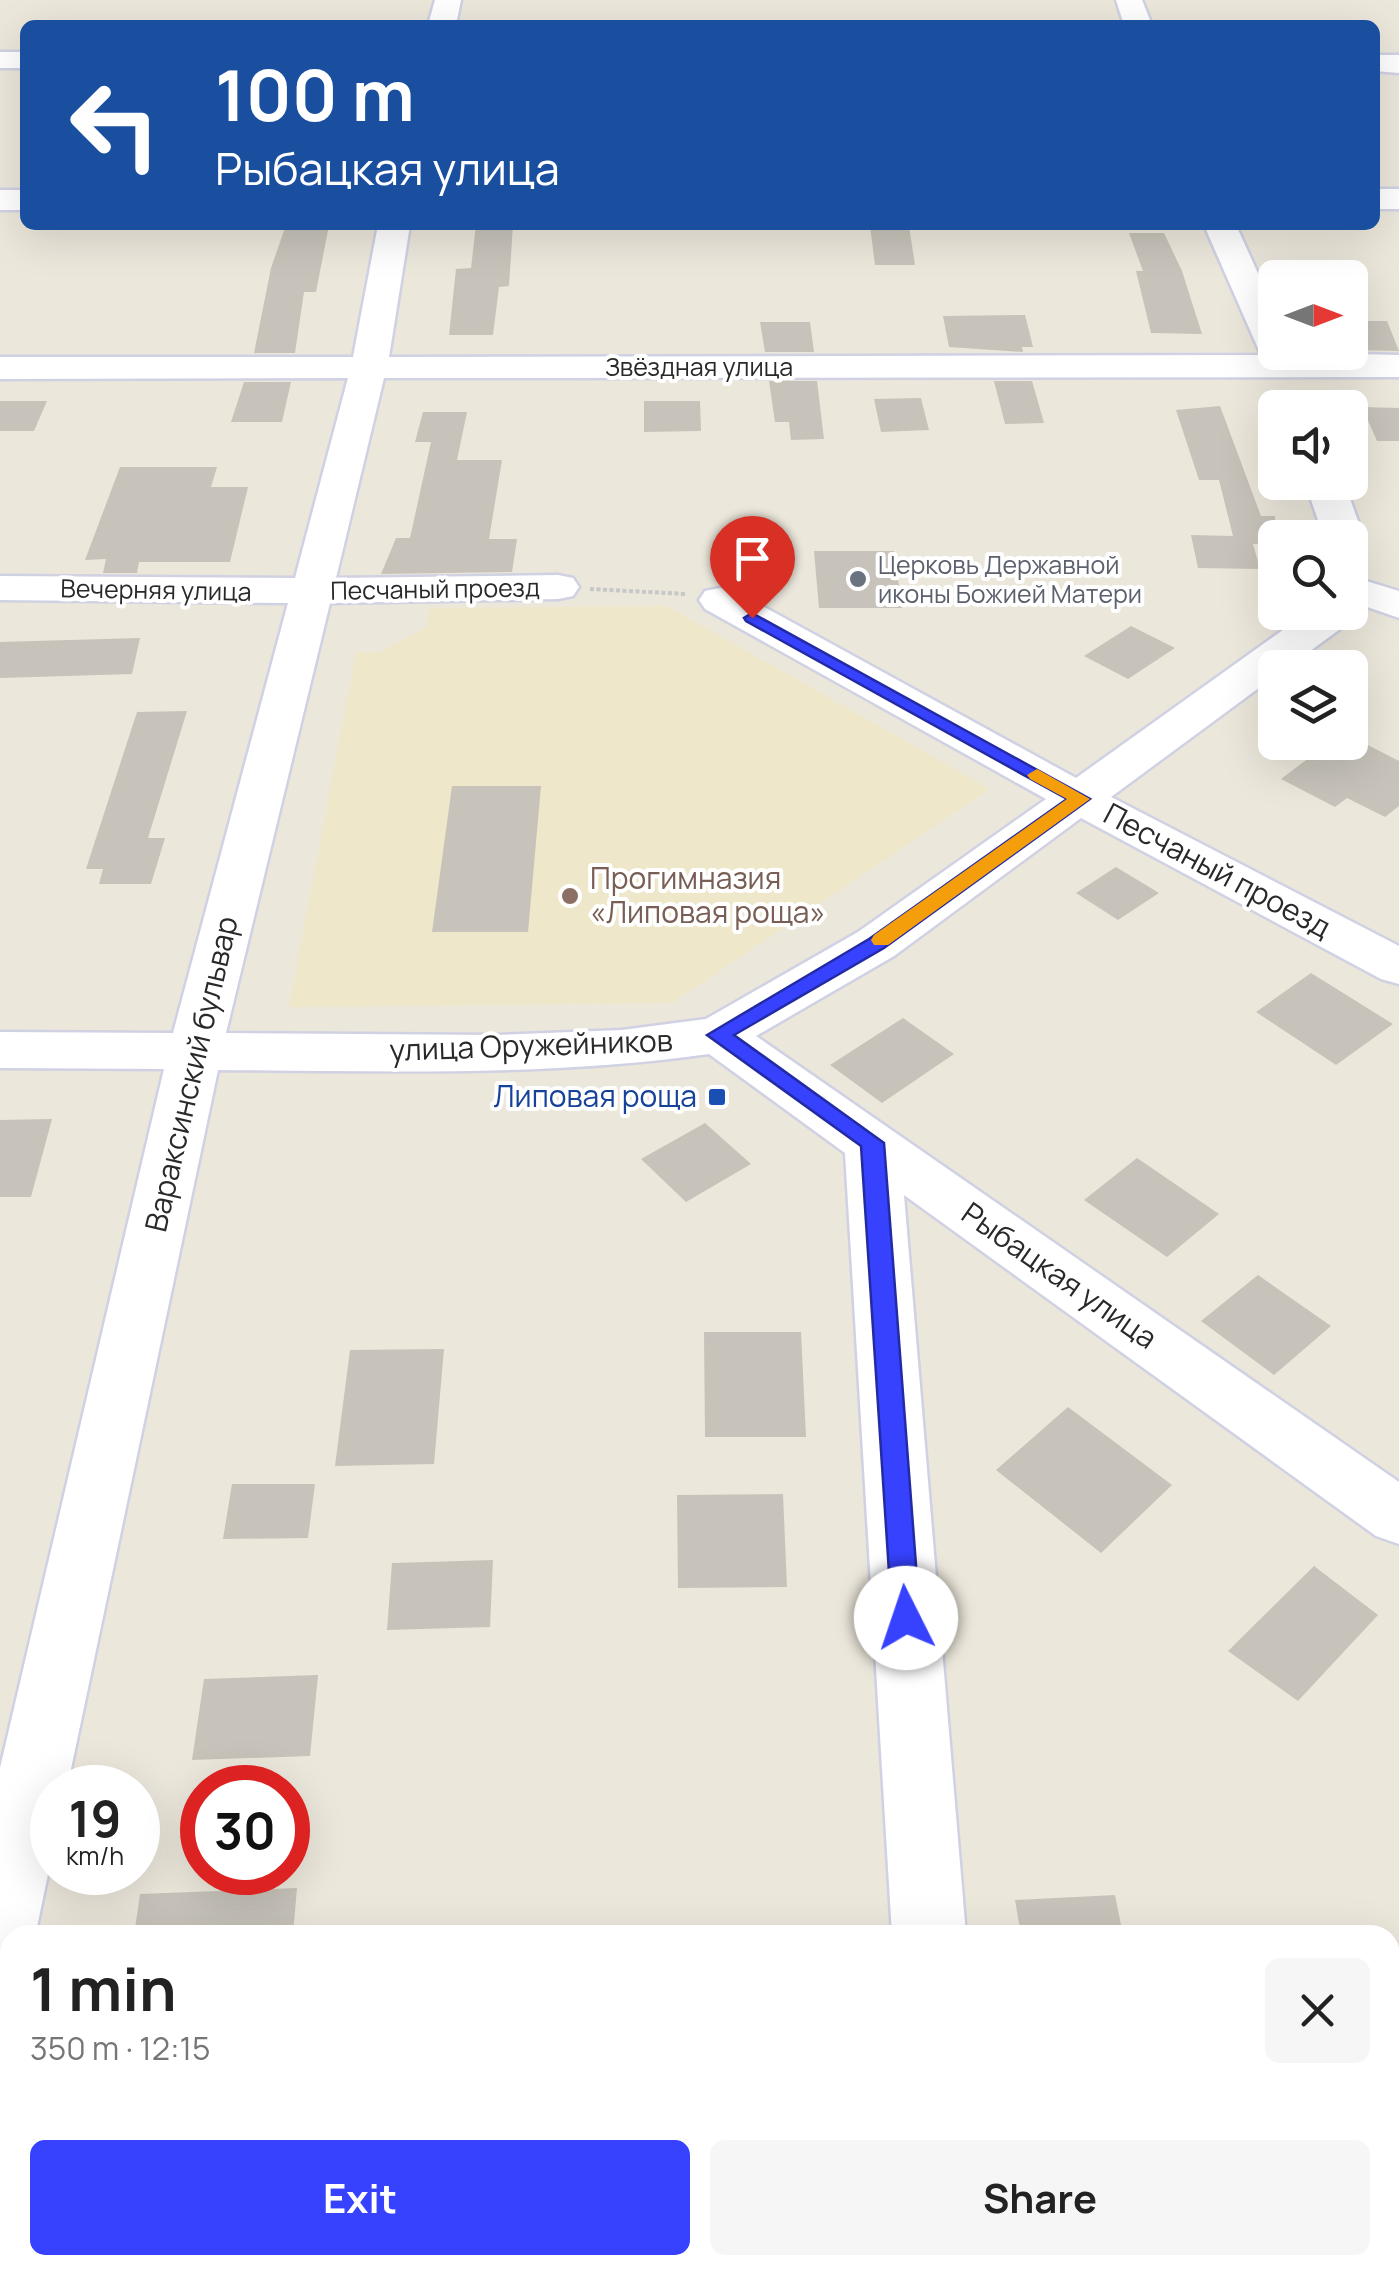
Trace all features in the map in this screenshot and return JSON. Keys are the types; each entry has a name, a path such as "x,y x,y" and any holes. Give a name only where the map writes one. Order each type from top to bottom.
{"street":[{"name":"Вараксинский бульвар","path":"0,1925 194,1051 370,368 393,230"},
{"path":"1222,230 1258,313"},
{"name":"Звёздная улица","path":"0,368 1258,366"},
{"name":"Звёздная улица","path":"1368,366 1399,366"},
{"name":"Песчаный проезд","path":"311,592 558,587"},
{"name":"Вечерняя улица","path":"0,588 311,592"},
{"name":"Песчаный проезд","path":"720,600 1080,799 1399,967"},
{"name":"улица Оружейников","path":"0,1050 496,1053 622,1048 718,1035 876,944 1311,630"},
{"name":"Рыбацкая улица","path":"718,1035 1399,1518"},
{"path":"872,1143 928,1925"}],"path":[{"path":"558,587 679,593 720,600"}],"shaded area":[{"name":"Прогимназия «Липовая роща»","path":"667,606 990,789 672,1003 289,1007 356,652 380,652 427,627 429,608"}],"building":[{"path":"284,230 328,230 316,292 304,292 295,353 254,353 271,268"},
{"path":"475,230 513,230 509,286 499,287 493,335 449,335 456,269 471,268"},
{"path":"871,230 910,230 915,265 875,265"},
{"path":"1129,233 1164,233 1182,271 1202,334 1151,333 1136,271 1143,271"},
{"path":"1025,315 1033,347 1022,347 1023,352 949,347 943,316"},
{"path":"1368,321 1387,321 1399,351 1368,350"},
{"path":"760,322 810,322 814,352 765,352"},
{"path":"769,381 817,381 824,439 791,440 789,422 775,422"},
{"path":"994,381 1032,381 1044,423 1005,424"},
{"path":"244,382 291,382 282,422 231,422"},
{"path":"921,398 929,430 881,432 874,399"},
{"path":"0,401 47,401 34,431 0,431"},
{"path":"644,401 700,401 701,431 644,432"},
{"path":"1220,406 1261,516 1275,516 1275,520 1258,520 1258,544 1253,544 1258,569 1198,568 1191,535 1233,536 1219,480 1199,480 1176,410"},
{"path":"1368,407 1399,408 1399,441 1377,441 1368,421"},
{"path":"423,412 467,412 457,460 502,460 489,539 517,539 512,572 381,574 396,538 410,538 431,442 415,442"},
{"path":"120,467 217,467 211,487 248,487 230,562 139,562 137,573 103,573 106,559 85,560"},
{"name":"Церковь Державной иконы Божией Матери","path":"814,551 894,551 902,608 819,608"},
{"path":"1131,626 1175,648 1128,679 1084,656"},
{"path":"140,638 132,674 0,678 0,642"},
{"path":"187,711 148,838 165,838 151,884 99,884 103,869 86,869 137,712"},
{"path":"1368,745 1399,761 1399,806 1385,817 1347,798 1335,807 1281,779 1306,760 1368,760"},
{"path":"452,786 541,786 528,932 432,932"},
{"path":"1116,867 1159,893 1118,920 1076,893"},
{"path":"1311,973 1393,1024 1336,1065 1256,1012"},
{"path":"903,1018 954,1054 882,1103 830,1065"},
{"path":"52,1119 31,1197 0,1197 0,1120"},
{"path":"705,1123 751,1164 686,1202 641,1159"},
{"path":"1137,1158 1219,1214 1167,1257 1084,1200"},
{"path":"1258,1275 1331,1326 1274,1375 1201,1321"},
{"path":"704,1332 801,1332 806,1437 705,1437"},
{"path":"444,1349 434,1464 335,1466 350,1350"},
{"path":"1068,1407 1172,1485 1101,1553 996,1470"},
{"path":"232,1484 315,1484 308,1538 223,1539"},
{"path":"783,1494 787,1587 678,1588 677,1495"},
{"path":"493,1560 490,1627 387,1630 392,1563"},
{"path":"1314,1566 1378,1615 1298,1701 1228,1651"},
{"path":"318,1675 310,1756 192,1760 204,1679"},
{"path":"140,1895 296,1895 294,1925 135,1925"},
{"path":"1115,1895 1121,1925 1019,1925 1015,1900"}],"slow traffic":[{"path":"881,940 1080,799 1037,775"}],"place":[{"name":"Церковь Державной иконы Божией Матери","path":"858,579"},
{"name":"Прогимназия «Липовая роща»","path":"570,896"},
{"name":"Липовая роща","path":"717,1097"}],"route":[{"path":"752,618 1080,799 876,944 718,1035 872,1143 906,1618"}]}
